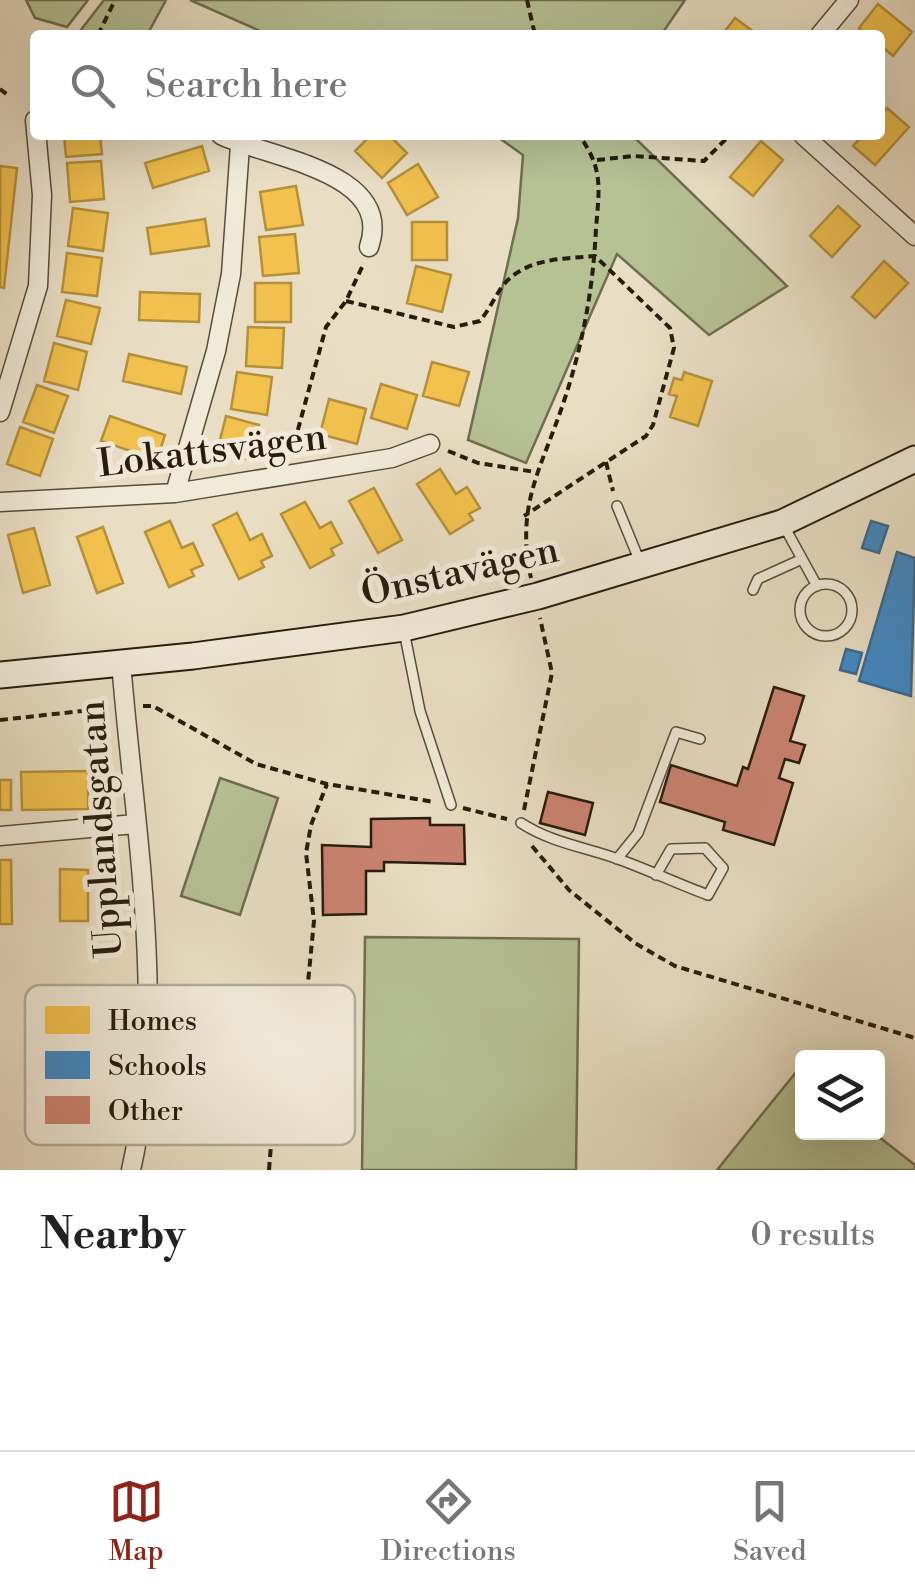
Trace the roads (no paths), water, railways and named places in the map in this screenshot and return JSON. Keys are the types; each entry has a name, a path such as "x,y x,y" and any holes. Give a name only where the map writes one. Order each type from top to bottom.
{"street":[{"path":"824,30 849,0"},
{"path":"0,412 38,286 42,196 37,140"},
{"path":"230,140 326,172 353,188 366,203 372,220 369,247"},
{"path":"808,140 915,236"},
{"path":"174,493 216,351 231,274 240,145"},
{"name":"Lokattsvägen","path":"0,502 174,493 392,458 430,444"},
{"name":"Önstavägen","path":"0,675 404,628 538,596 782,523 915,459"},
{"name":"Upplandsgatan","path":"121,662 144,985"},
{"path":"0,836 135,824"},
{"name":"Upplandsgatan","path":"131,1170 135,1145"}],"lane":[{"path":"616,506 640,565"},
{"path":"782,523 818,586"},
{"path":"753,590 758,578 802,559"},
{"path":"832,585 848,597 851,617 839,633 820,636 804,624 801,604 818,586 832,585"},
{"path":"404,628 420,711 452,805"},
{"path":"617,858 638,833 676,732 700,738"},
{"path":"521,823 543,838 617,858 656,875 708,895 723,868 704,848 671,848 656,875"}]}
